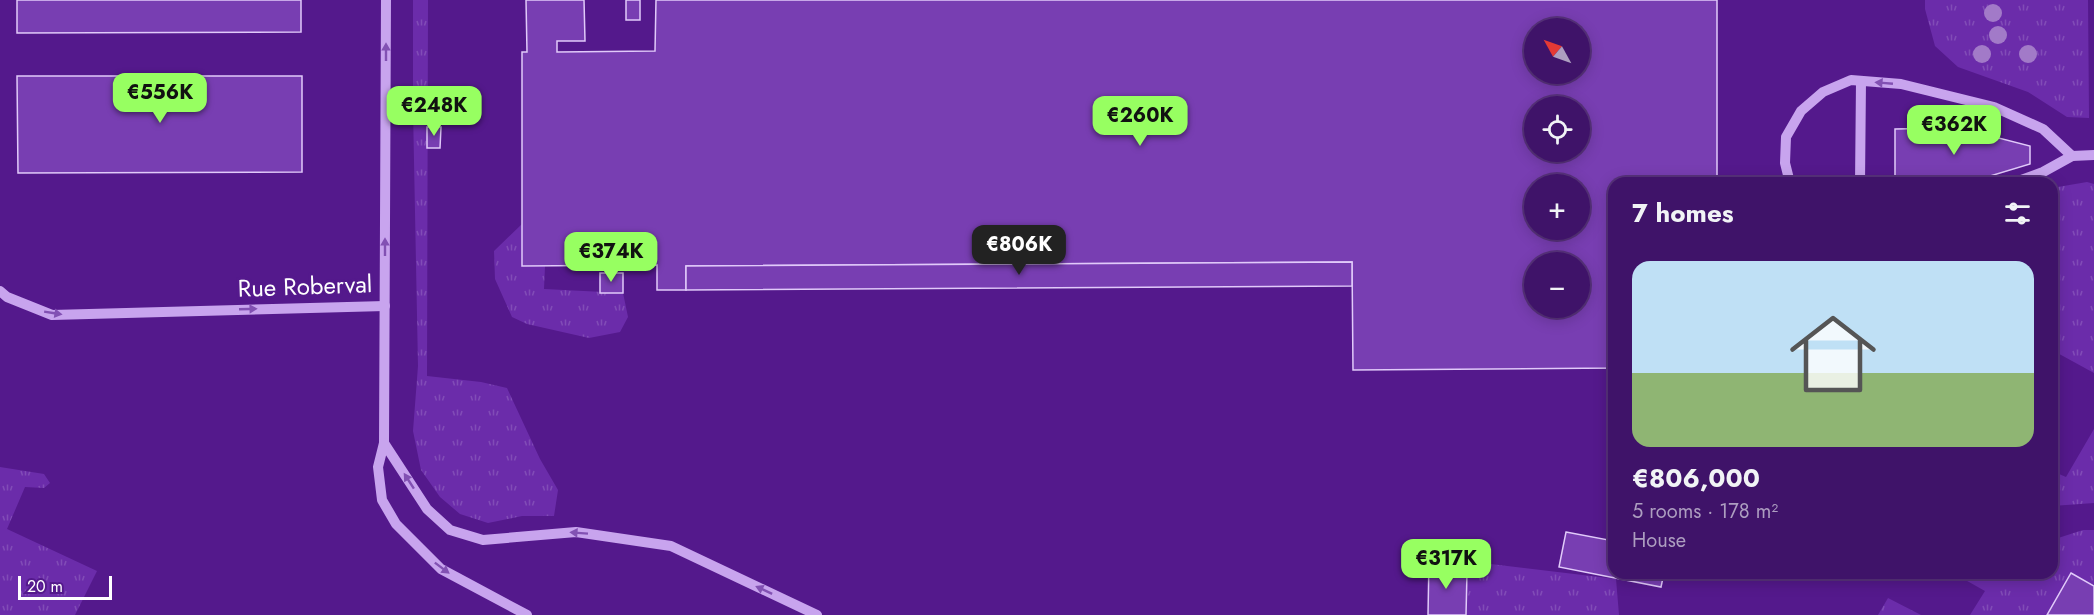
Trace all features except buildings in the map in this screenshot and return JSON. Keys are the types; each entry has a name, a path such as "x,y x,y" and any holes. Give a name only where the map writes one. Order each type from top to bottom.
{"lane":[{"name":"Rue Roberval","path":"0,291 7,297 52,315 385,306 386,0"},
{"path":"1789,177 1785,163 1786,137 1801,111 1823,92 1851,80 1901,84 1994,107 2043,129 2072,156"},
{"path":"1860,177 1861,81"},
{"path":"2029,177 2072,156 2094,155"},
{"path":"385,306 384,443 378,467 382,500 396,524 441,569 527,615"},
{"path":"384,443 427,509 450,530 483,540 576,532 671,546 817,615"}],"green space":[{"path":"413,0 428,0 427,376 481,382 507,388 540,459 558,490 554,516 522,516 488,523 460,514 440,497 421,470 413,431 418,366"},
{"path":"1925,0 2088,0 2089,118 2067,117 2028,92 1958,67 1935,46 1925,9"},
{"path":"2087,182 2094,184 2094,373 2058,353 2058,187"},
{"path":"522,224 545,266 544,289 623,293 628,317 620,332 589,338 527,324 512,317 495,279 494,251"},
{"path":"2094,429 2094,503 2058,506 2058,474 2066,477"},
{"path":"0,467 44,474 50,483 44,488 25,487 7,529 97,571 75,615 0,615"},
{"path":"2083,530 2094,530 2094,615 1970,615 1985,591 1964,579 2058,579 2058,538"},
{"path":"1449,559 1616,579 1619,615 1466,615 1467,572 1449,571"},
{"path":"1888,598 1921,615 1878,615"}]}
